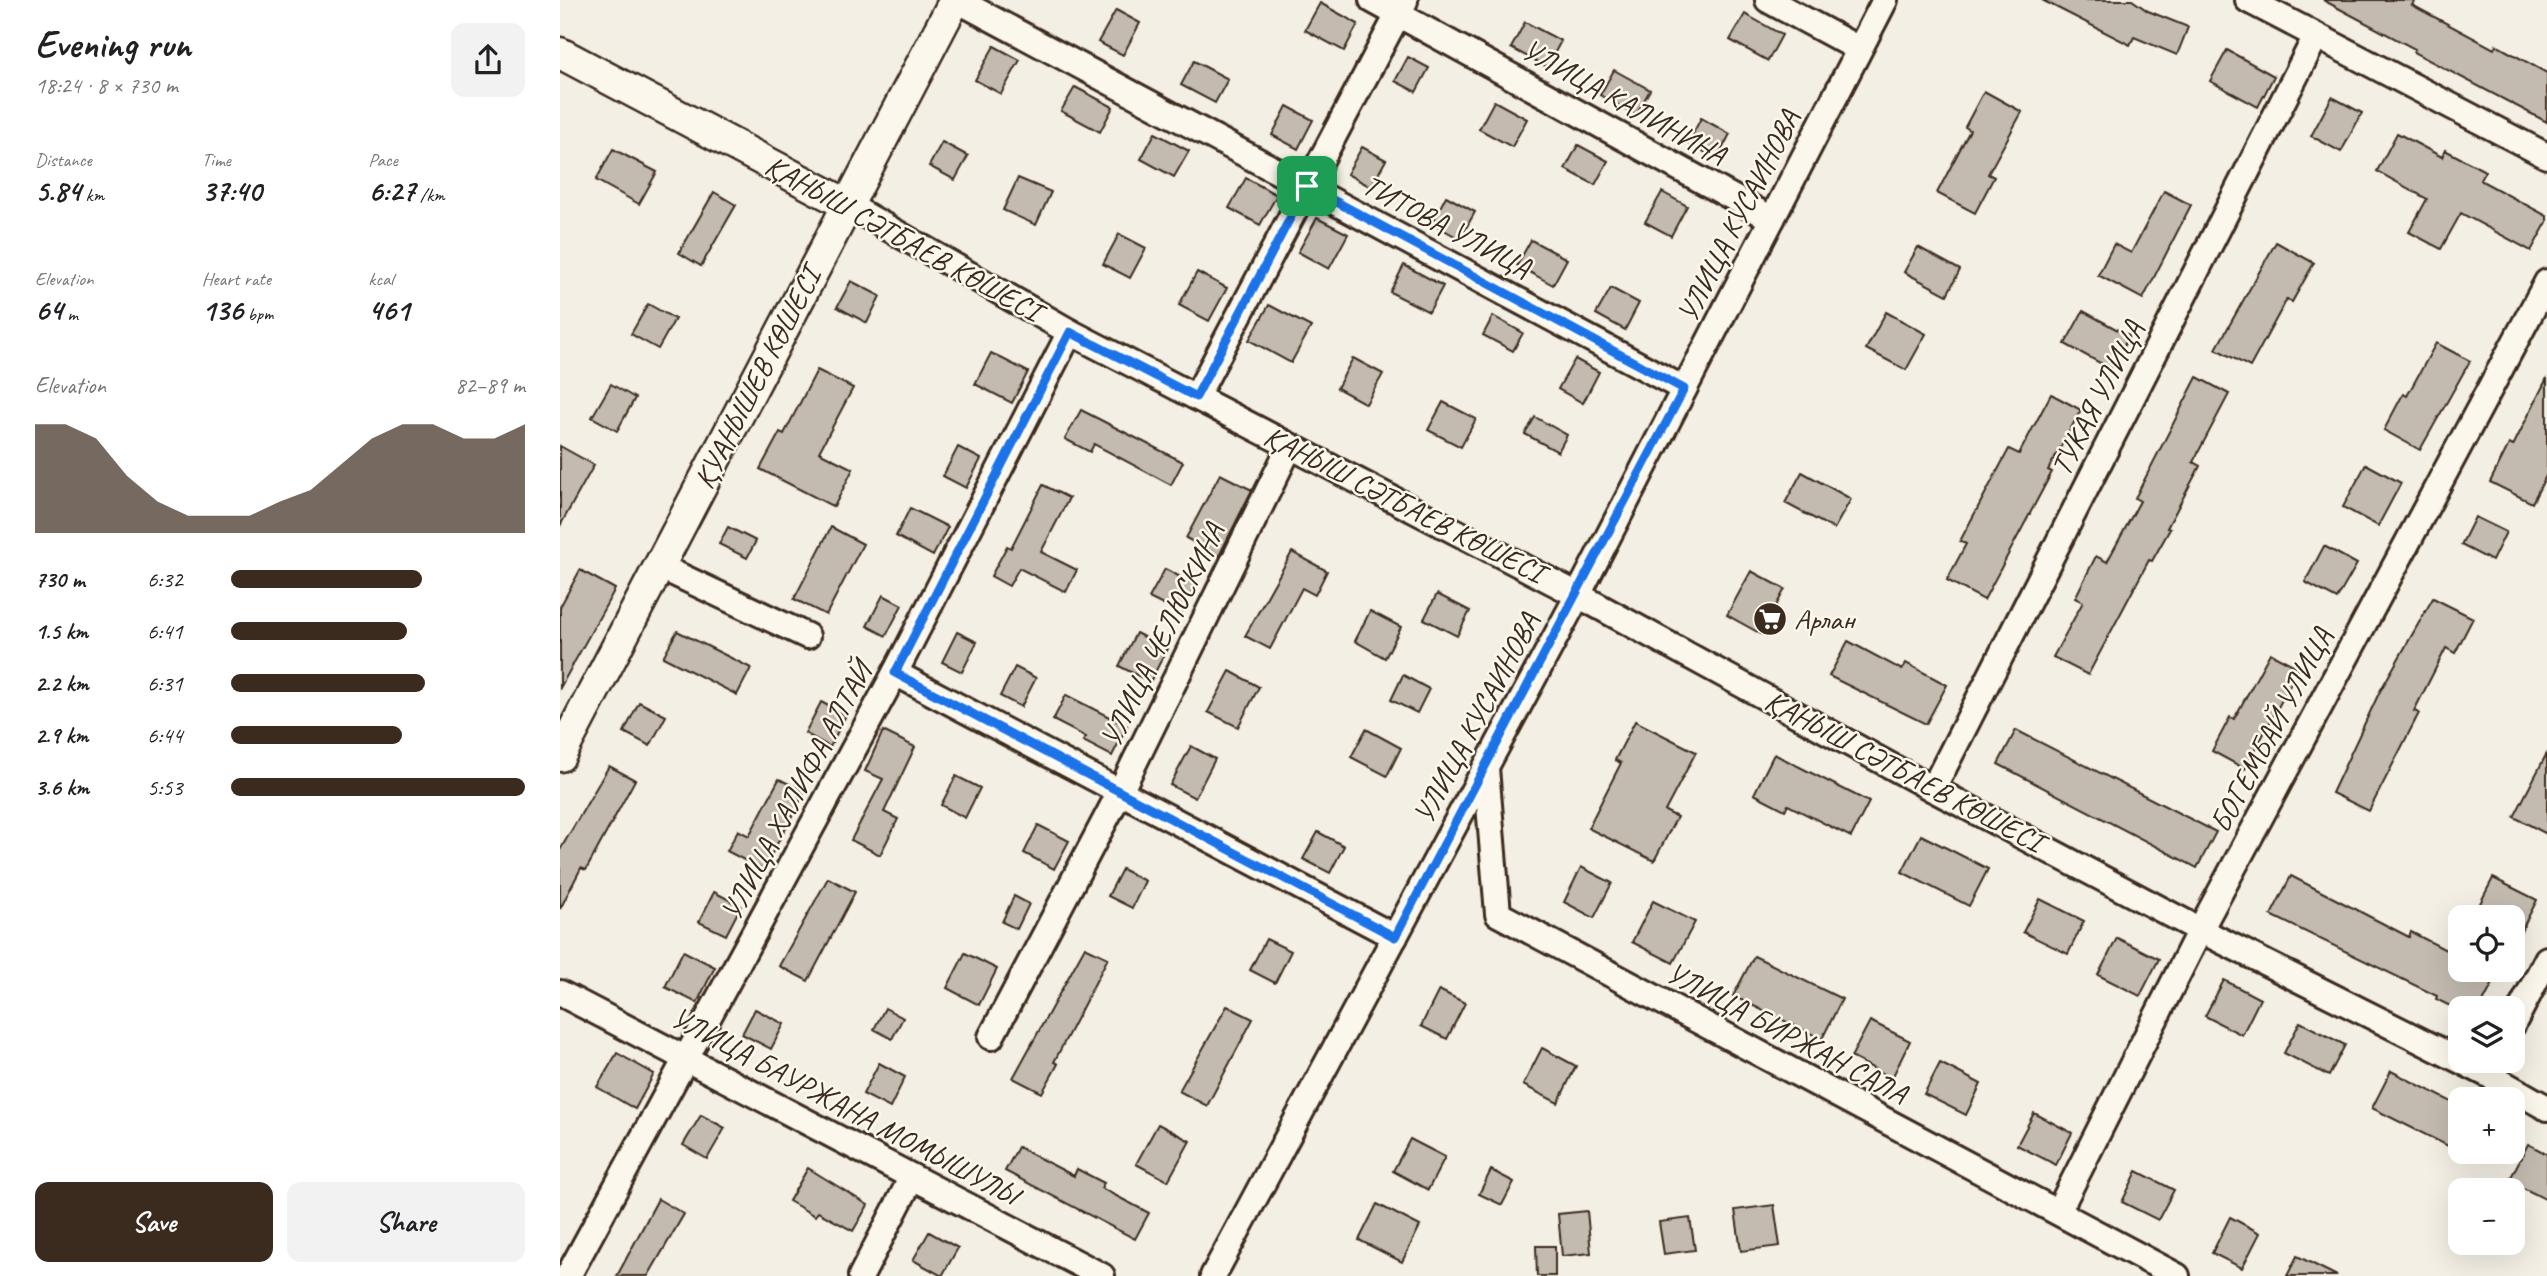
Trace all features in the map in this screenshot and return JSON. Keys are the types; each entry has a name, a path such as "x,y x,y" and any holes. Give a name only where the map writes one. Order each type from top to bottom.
{"street":[{"name":"ТИТОВА УЛИЦА","path":"956,0 1684,389"},
{"name":"ҚУАНЫШЕВ КӨШЕСІ","path":"560,756 661,567 846,204 956,0"},
{"name":"УЛИЦА КАЛИНИНА","path":"1372,0 1402,7 1772,219"},
{"path":"1768,0 1859,50"},
{"name":"УЛИЦА КУСАИНОВА","path":"1213,1276 1578,595 1885,0"},
{"path":"2248,0 2547,156"},
{"path":"1196,397 1402,7"},
{"name":"ТУКАЯ УЛИЦА","path":"1933,789 2316,36"},
{"name":"ҚАНЫШ СӘТБАЕВ КӨШЕСІ","path":"560,52 846,204 1070,332 1578,595 1933,789 2200,930 2448,1047"},
{"name":"БОГЕМБАЙ УЛИЦА","path":"2057,1212 2200,930 2547,282"},
{"name":"УЛИЦА ХАЛИФА АЛТАЙ","path":"568,1276 688,1060 895,673 1070,332"},
{"name":"УЛИЦА ЧЕЛЮСКИНА","path":"991,1037 1120,792 1290,446"},
{"path":"661,567 807,636"},
{"path":"895,673 1395,937"},
{"name":"УЛИЦА БИРЖАН САЛА","path":"1486,767 1498,914 2177,1276"},
{"path":"2525,1001 2547,959"},
{"name":"УЛИЦА БАУРЖАНА МОМЫШУЛЫ","path":"560,993 1101,1276"},
{"name":"ҚАНЫШ СӘТБАЕВ КӨШЕСІ","path":"2499,1073 2547,1108"},
{"path":"861,1276 912,1177"}],"building":[{"path":"2042,0 2132,0 2148,11 2188,27 2177,55 2134,37 2130,45"},
{"path":"2323,0 2415,0 2412,5 2494,49 2496,45 2547,73 2547,122 2413,52 2415,49"},
{"path":"1320,3 1358,24 1344,51 1305,30"},
{"path":"1116,10 1140,23 1123,55 1098,42"},
{"path":"1745,14 1782,35 1768,61 1730,40"},
{"path":"1525,22 1561,41 1547,67 1511,48"},
{"path":"994,46 1020,60 1001,94 975,80"},
{"path":"2227,50 2274,76 2258,107 2210,81"},
{"path":"1408,57 1429,68 1416,92 1395,81"},
{"path":"1194,61 1228,79 1215,103 1181,85"},
{"path":"1614,70 1650,90 1636,115 1600,95"},
{"path":"1075,87 1113,107 1100,132 1061,111"},
{"path":"1984,91 2022,112 1988,174 1994,177 1975,213 1937,193 1970,130 1965,127"},
{"path":"2332,97 2362,113 2341,152 2311,136"},
{"path":"1494,101 1527,119 1512,147 1479,129"},
{"path":"1287,106 1313,120 1298,149 1272,135"},
{"path":"1701,118 1730,134 1717,159 1688,143"},
{"path":"1155,133 1189,151 1174,177 1141,159"},
{"path":"2397,133 2442,157 2445,150 2485,171 2480,180 2547,216 2547,222 2531,251 2461,213 2441,249 2409,232 2427,199 2377,171"},
{"path":"942,142 968,156 955,180 929,166"},
{"path":"1578,145 1608,161 1595,185 1565,169"},
{"path":"1362,147 1386,160 1371,187 1347,174"},
{"path":"613,149 657,172 639,204 596,180"},
{"path":"1018,178 1051,192 1036,225 1003,210"},
{"path":"1246,178 1277,195 1260,225 1229,208"},
{"path":"2164,191 2191,205 2143,299 2098,275 2114,244 2131,253"},
{"path":"714,192 736,205 701,266 679,253"},
{"path":"1662,192 1687,206 1671,236 1645,222"},
{"path":"1446,196 1475,212 1460,239 1432,223"},
{"path":"1317,218 1348,234 1329,269 1298,252"},
{"path":"1119,234 1146,248 1130,278 1103,264"},
{"path":"1531,240 1567,259 1553,285 1517,265"},
{"path":"2276,242 2314,263 2292,302 2287,299 2250,367 2216,349"},
{"path":"1918,247 1960,270 1947,295 1904,272"},
{"path":"1404,265 1443,286 1429,312 1390,292"},
{"path":"1197,272 1227,288 1209,321 1179,305"},
{"path":"851,281 880,296 867,323 837,307"},
{"path":"1611,288 1639,303 1625,330 1596,314"},
{"path":"648,304 675,319 658,349 631,334"},
{"path":"1269,305 1311,327 1291,363 1249,340"},
{"path":"2083,311 2129,336 2111,369 2065,344"},
{"path":"1886,312 1926,334 1906,370 1866,349"},
{"path":"1493,316 1523,333 1513,351 1483,335"},
{"path":"2436,343 2470,361 2420,450 2384,430 2403,394 2407,396"},
{"path":"991,353 1028,372 1012,403 975,384"},
{"path":"1353,358 1383,374 1366,404 1337,388"},
{"path":"1575,359 1599,372 1583,403 1558,389"},
{"path":"817,370 853,388 819,452 853,469 834,507 760,469 780,432 784,434"},
{"path":"2197,377 2229,394 2193,462 2200,466 2167,528 2170,529 2152,561 2149,560 2088,675 2053,657 2083,602 2075,598 2096,556 2107,562 2140,501 2135,498"},
{"path":"2547,378 2547,474 2532,503 2490,482 2509,444 2513,446"},
{"path":"611,384 635,398 617,431 592,417"},
{"path":"2051,394 2081,410 2048,470 2052,472 1984,600 1947,580 1966,544 1960,541 2009,449 2019,454"},
{"path":"1443,402 1476,419 1461,447 1428,430"},
{"path":"1081,410 1183,462 1171,485 1094,444 1090,452 1065,439"},
{"path":"1535,417 1567,435 1558,452 1525,434"},
{"path":"560,446 594,465 560,526"},
{"path":"958,447 981,459 966,488 943,476"},
{"path":"2366,464 2401,483 2378,526 2343,507"},
{"path":"1802,472 1851,499 1834,529 1785,503"},
{"path":"1220,474 1252,490 1219,556 1186,538"},
{"path":"1043,485 1069,498 1041,552 1077,570 1066,592 1019,568 1009,586 991,576 1007,546 1011,548"},
{"path":"910,508 948,527 933,556 896,536"},
{"path":"2475,517 2506,532 2492,561 2461,545"},
{"path":"728,527 756,541 747,558 719,544"},
{"path":"831,527 863,544 826,615 794,599"},
{"path":"2324,546 2357,564 2337,599 2305,582"},
{"path":"1292,552 1327,571 1315,595 1302,588 1270,649 1245,636"},
{"path":"1165,569 1196,585 1181,614 1149,598"},
{"path":"580,570 615,589 560,688 560,607"},
{"path":"1751,571 1785,589 1761,634 1727,615"},
{"path":"1437,594 1470,611 1457,636 1424,619"},
{"path":"883,595 902,605 886,636 867,626"},
{"path":"2433,598 2473,618 2455,653 2446,648 2414,711 2419,713 2369,811 2332,793 2379,693"},
{"path":"1370,611 1401,627 1385,658 1355,641"},
{"path":"677,631 751,668 737,695 663,657"},
{"path":"957,632 977,642 962,672 942,662"},
{"path":"1136,633 1167,649 1150,682 1119,666"},
{"path":"1848,641 1902,670 1906,663 1947,685 1926,724 1829,676"},
{"path":"2270,653 2299,668 2245,769 2212,751 2230,717 2234,719"},
{"path":"1015,667 1036,678 1021,707 1000,696"},
{"path":"1230,671 1259,687 1238,727 1208,712"},
{"path":"1403,675 1429,689 1417,713 1391,700"},
{"path":"1066,695 1127,726 1112,756 1083,741 1086,737 1053,720"},
{"path":"639,702 666,716 650,746 624,732"},
{"path":"821,702 846,715 830,747 805,733"},
{"path":"1635,721 1696,752 1665,811 1677,817 1654,861 1588,828 1621,763 1615,760"},
{"path":"1366,729 1401,748 1387,776 1351,757"},
{"path":"2016,730 2216,832 2197,868 1998,764"},
{"path":"883,731 915,747 884,812 898,819 880,855 851,840 883,779 865,771"},
{"path":"1191,746 1215,759 1195,798 1170,785"},
{"path":"2547,753 2547,834 2514,817"},
{"path":"1774,754 1869,802 1851,837 1788,805 1785,810 1754,794"},
{"path":"609,766 635,780 586,870 581,868 560,909 560,850"},
{"path":"956,776 980,788 965,818 941,805"},
{"path":"779,779 805,792 763,870 727,851 738,830 749,836"},
{"path":"1038,825 1069,841 1054,869 1024,853"},
{"path":"1318,832 1344,846 1330,873 1303,859"},
{"path":"1921,835 1988,869 1969,906 1902,872"},
{"path":"1581,867 1612,883 1594,918 1564,902"},
{"path":"1122,869 1145,881 1132,908 1108,896"},
{"path":"2291,876 2409,937 2411,932 2448,951 2448,982 2494,982 2486,996 2448,996 2448,1005 2436,999 2437,996 2271,915"},
{"path":"828,878 855,892 808,981 779,966"},
{"path":"2493,878 2537,900 2525,924 2525,905 2479,905"},
{"path":"714,892 741,906 726,935 699,922"},
{"path":"1014,896 1029,904 1017,929 1002,922"},
{"path":"2040,899 2084,921 2068,954 2023,932"},
{"path":"1653,901 1695,922 1673,963 1632,942"},
{"path":"2117,938 2159,959 2140,996 2098,975"},
{"path":"1266,939 1291,951 1275,983 1250,970"},
{"path":"1085,947 1108,958 1054,1062 1058,1064 1042,1093 1013,1078"},
{"path":"683,951 715,967 697,1003 665,987"},
{"path":"965,953 997,969 979,1005 947,988"},
{"path":"1754,956 1842,999 1822,1039 1733,996"},
{"path":"2224,980 2260,999 2242,1035 2205,1016"},
{"path":"1439,990 1465,1003 1447,1039 1421,1026"},
{"path":"1227,1006 1253,1019 1207,1106 1179,1091"},
{"path":"885,1008 903,1018 892,1039 874,1029"},
{"path":"755,1009 784,1024 771,1049 742,1034"},
{"path":"1870,1021 1910,1041 1892,1078 1851,1057"},
{"path":"2300,1022 2345,1045 2329,1076 2284,1053"},
{"path":"1542,1048 1576,1066 1558,1103 1523,1085"},
{"path":"617,1053 654,1074 635,1109 597,1087"},
{"path":"879,1063 905,1077 890,1108 863,1094"},
{"path":"1940,1063 1981,1084 1966,1115 1924,1094"},
{"path":"2391,1071 2448,1100 2448,1146 2372,1108"},
{"path":"2034,1113 2072,1133 2056,1165 2017,1145"},
{"path":"701,1115 725,1128 707,1159 683,1145"},
{"path":"1158,1124 1190,1141 1168,1181 1136,1164"},
{"path":"1410,1139 1445,1157 1428,1190 1393,1171"},
{"path":"2528,1144 2547,1154 2547,1200 2525,1189 2525,1178 2511,1178 2518,1164 2525,1164 2525,1150"},
{"path":"1018,1147 1074,1176 1077,1169 1104,1183 1101,1188 1149,1213 1135,1239 1005,1171"},
{"path":"808,1168 868,1205 853,1231 818,1212 815,1216 789,1201"},
{"path":"1491,1170 1514,1182 1502,1205 1479,1194"},
{"path":"2137,1171 2174,1190 2158,1220 2122,1202"},
{"path":"658,1199 684,1214 648,1276 617,1276"},
{"path":"1377,1204 1420,1226 1402,1262 1359,1240"},
{"path":"1774,1205 1780,1246 1741,1251 1735,1210"},
{"path":"1587,1211 1591,1253 1562,1256 1558,1214"},
{"path":"2230,1217 2260,1233 2242,1268 2212,1253"},
{"path":"1690,1218 1695,1250 1664,1254 1659,1222"},
{"path":"929,1232 958,1248 942,1276 913,1260"},
{"path":"1536,1246 1555,1246 1555,1276 1537,1276"},
{"path":"2297,1256 2337,1276 2287,1276"}],"place":[{"name":"Арлан","path":"1770,619"}],"route":[{"path":"1307,186 1684,389 1578,595 1395,937 895,673 1070,332 1196,397 1307,186"}]}
